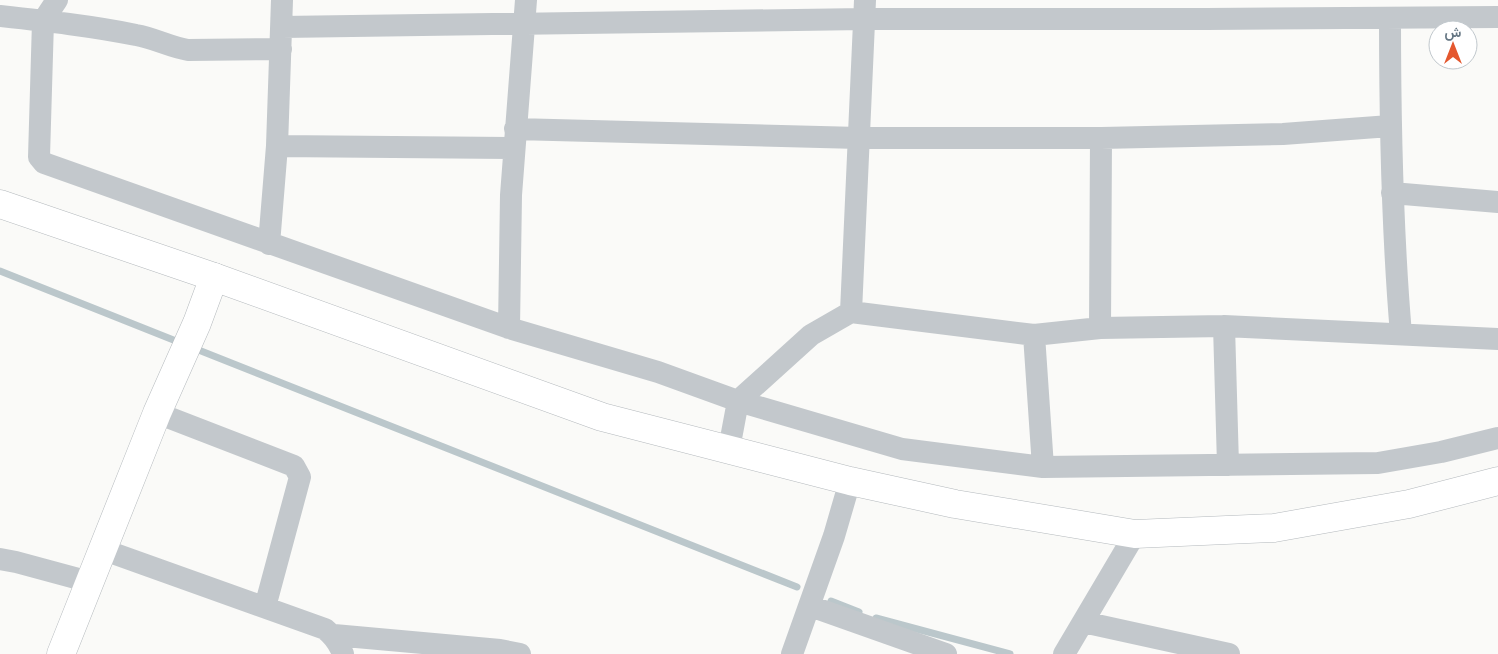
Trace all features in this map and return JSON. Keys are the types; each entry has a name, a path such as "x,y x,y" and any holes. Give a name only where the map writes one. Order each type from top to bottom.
{"main road":[{"path":"0,204 214,277 602,417 850,481 955,504 1134,534 1274,528 1409,504 1498,481"},
{"path":"61,654 157,413 197,324 214,277"}],"street":[{"path":"58,0 43,21 39,157 44,163 509,328 658,372 738,401 902,449 1043,467 1378,463 1441,452 1498,438"},
{"path":"269,244 277,146 282,0"},
{"path":"509,328 511,195 526,0"},
{"path":"282,27 525,23 865,9 1206,10 1390,18 1498,17"},
{"path":"851,312 865,9"},
{"path":"0,16 138,35 176,48 188,50 281,49"},
{"path":"1390,18 1392,193 1395,264 1401,334"},
{"path":"277,146 515,138 1100,138 1283,134 1390,126"},
{"path":"1100,138 1100,328"},
{"path":"1392,193 1498,202"},
{"path":"728,449 738,401 812,334 851,312 1034,335 1100,328 1224,326 1498,339"},
{"path":"1224,326 1228,465"},
{"path":"1034,335 1043,467"},
{"path":"157,413 294,466 298,471 300,477 264,607"},
{"path":"792,654 834,536 850,481"},
{"path":"1064,654 1134,534"},
{"path":"104,550 325,629 338,645 500,650 520,654"},
{"path":"0,559 90,582"},
{"path":"810,606 911,648 946,654"},
{"path":"1083,622 1229,654"}],"waterway":[{"path":"0,271 181,343"},
{"path":"191,347 797,587"},
{"path":"831,601 859,612"},
{"path":"876,618 1010,654"}]}
